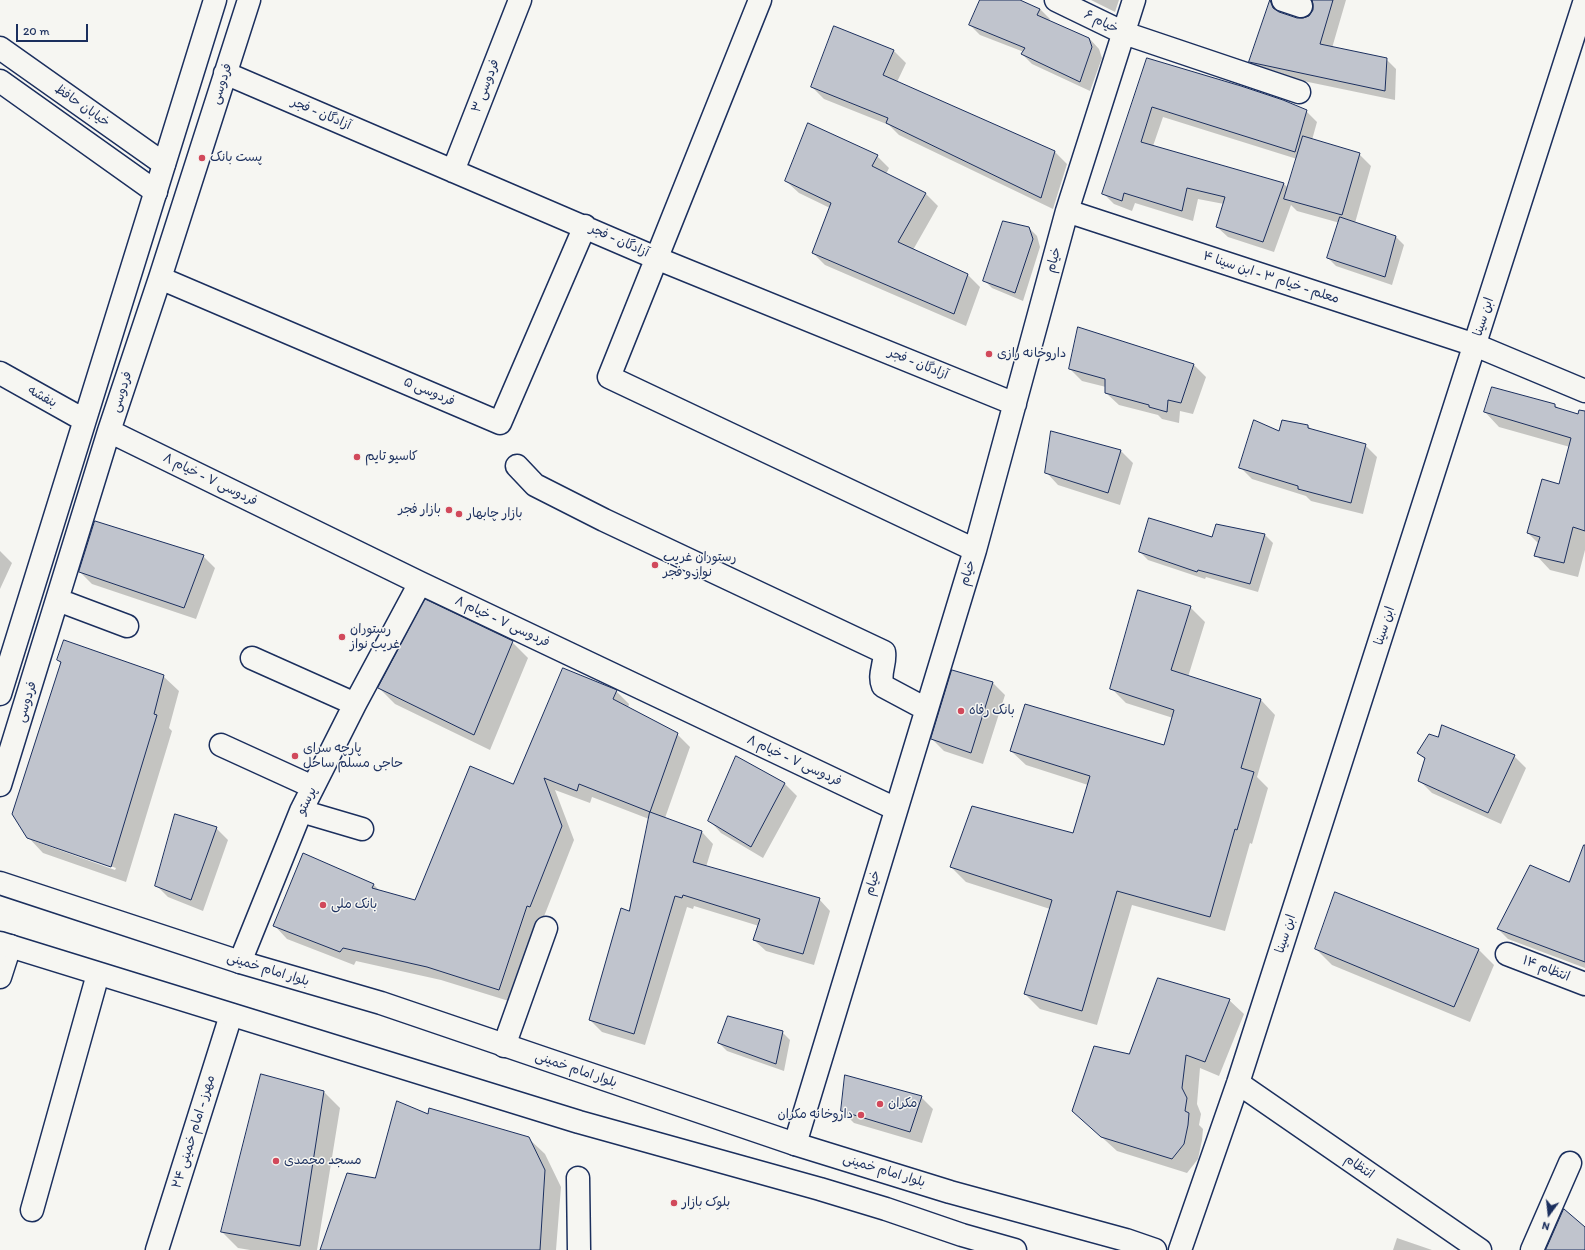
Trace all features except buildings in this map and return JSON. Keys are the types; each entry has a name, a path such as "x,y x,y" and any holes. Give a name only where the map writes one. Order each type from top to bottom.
{"street":[{"name":"فردوسی","path":"0,694 84,420 216,0"},
{"name":"فردوسی","path":"0,785 109,431 160,278 249,0"},
{"name":"فردوسی ۳","path":"453,171 520,0"},
{"path":"760,0 656,258 610,377 975,550"},
{"name":"خیام ۶","path":"1056,0 1124,33 1299,92"},
{"name":"خیام","path":"795,1144 975,550 1067,211 1134,0"},
{"name":"ابن سینا","path":"1180,1250 1238,1083 1585,0"},
{"name":"خیابان حافظ","path":"0,48 164,164"},
{"name":"آزادگان - فجر","path":"225,73 585,226 656,258 1015,404"},
{"name":"خیابان حافظ","path":"0,81 156,192"},
{"name":"معلم - خیام ۳ - ابن سینا ۴","path":"1067,211 1475,345 1585,391"},
{"name":"فردوسی ۵","path":"160,278 500,423 585,226"},
{"name":"بنفشه","path":"0,373 84,420"},
{"name":"فردوسی ۷ - خیام ۸","path":"109,431 420,583 896,809"},
{"path":"517,466 535,485 611,523 884,652 885,658 880,679 883,686 926,709"},
{"name":"پرستو","path":"240,962 301,811 355,704 420,583"},
{"path":"58,600 127,626"},
{"path":"252,658 355,704"},
{"path":"221,745 314,787"},
{"path":"301,811 362,829"},
{"name":"بلوار امام خمینی","path":"0,883 240,962 381,1003 795,1144 950,1192 1126,1240 1155,1250"},
{"path":"504,1046 546,928"},
{"path":"0,978 5,945 579,1122 886,1209 962,1235 1015,1250"},
{"name":"انتظام ۱۴","path":"1507,954 1585,984"},
{"path":"32,1210 98,974"},
{"name":"مهرز - امام خمینی ۲۴","path":"157,1250 231,1015"},
{"name":"انتظام","path":"1238,1083 1480,1250"},
{"path":"1532,1250 1570,1163"},
{"path":"578,1178 579,1250"}],"place":[{"name":"پست بانک","path":"202,158"},
{"name":"داروخانه رازی","path":"989,354"},
{"name":"کاسیو تایم","path":"357,457"},
{"name":"بازار فجر","path":"449,510"},
{"name":"بازار چابهار","path":"459,514"},
{"name":"رستوران غریب نواز و فجر","path":"655,565"},
{"name":"رستوران غریب نواز","path":"342,637"},
{"name":"بانک رفاه","path":"961,711"},
{"name":"پارچه سرای حاجی مسلم ساحل","path":"295,756"},
{"name":"بانک ملی","path":"323,905"},
{"name":"مکران","path":"880,1104"},
{"name":"داروخانه مکران","path":"861,1115"},
{"name":"مسجد محمدی","path":"276,1161"},
{"name":"بلوک بازار","path":"674,1203"}]}
